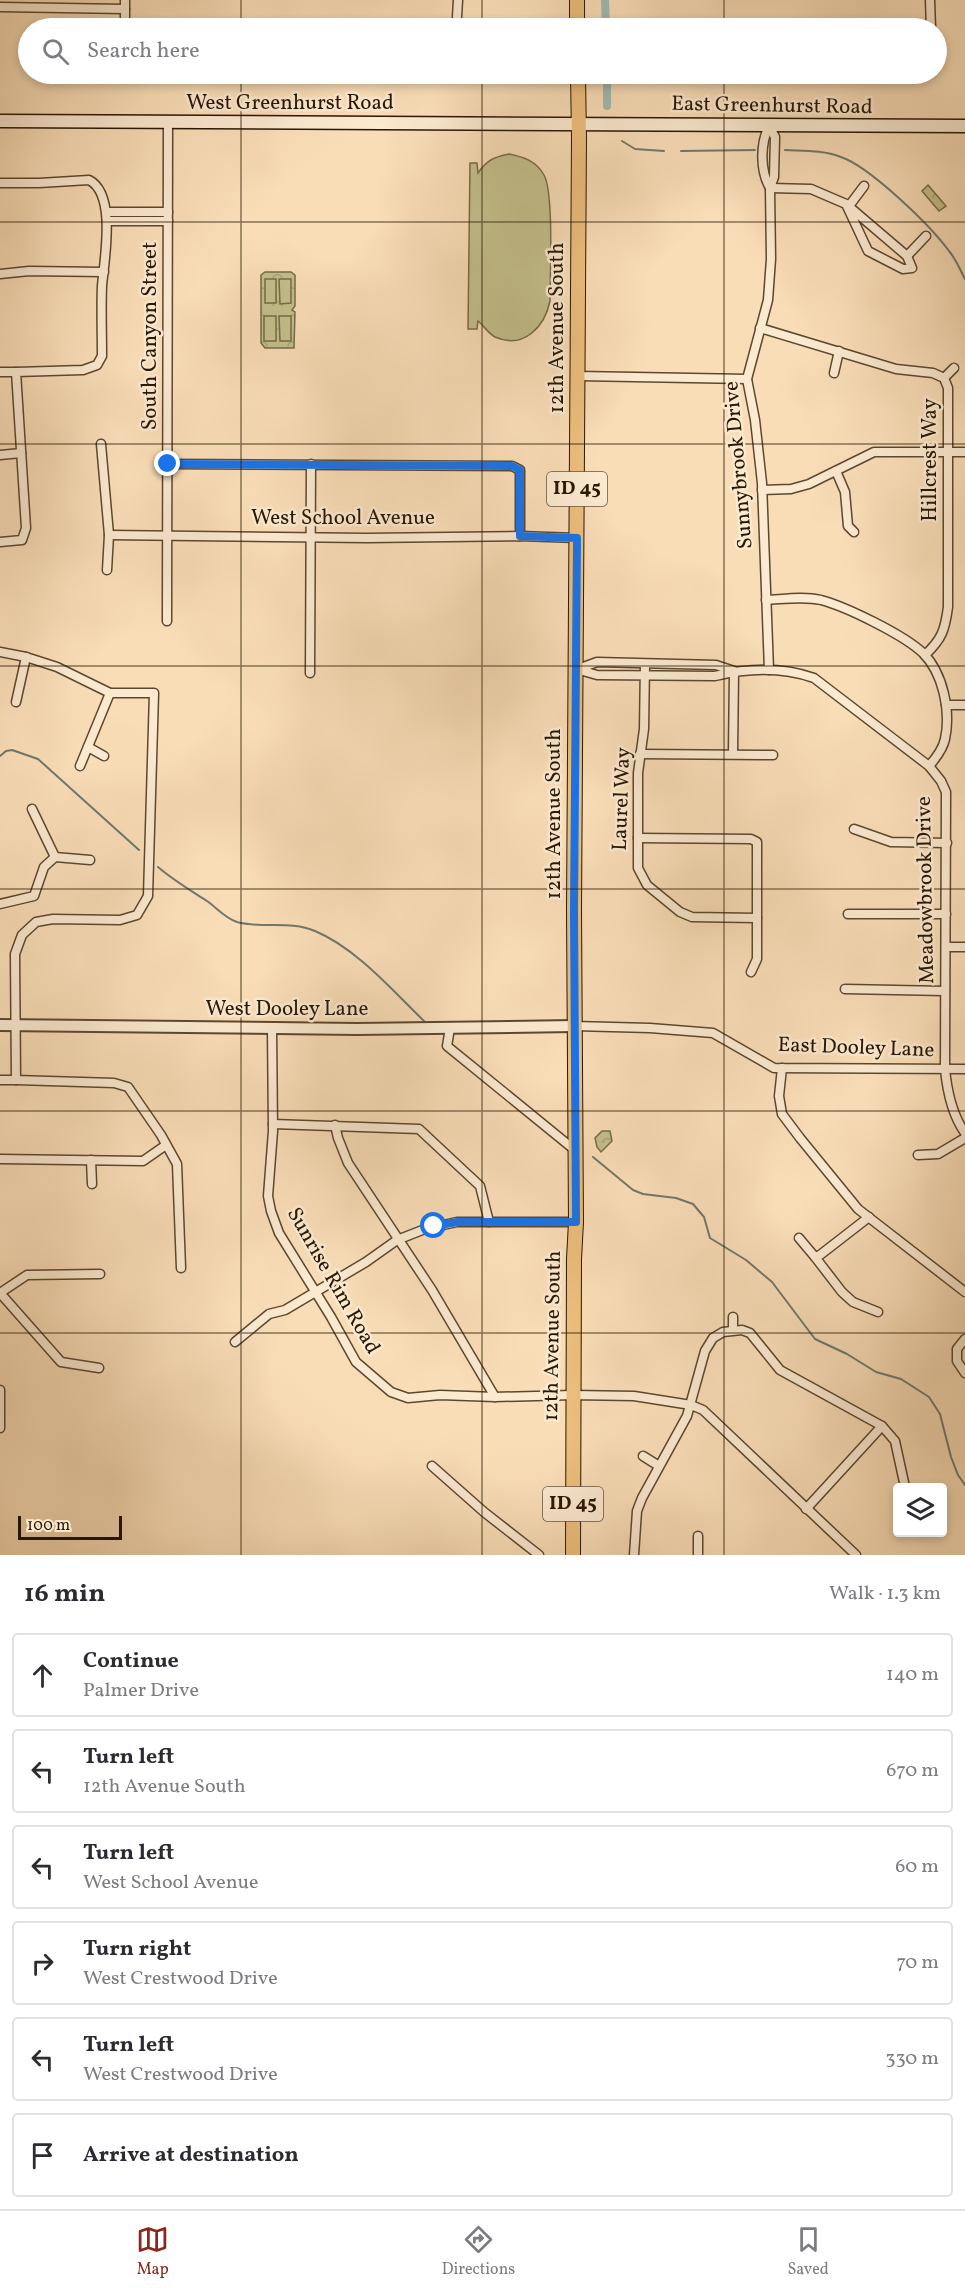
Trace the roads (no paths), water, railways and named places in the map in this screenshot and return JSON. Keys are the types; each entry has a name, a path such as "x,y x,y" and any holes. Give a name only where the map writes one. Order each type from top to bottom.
{"main road":[{"path":"577,0 577,18"},
{"name":"12th Avenue South","path":"573,1555 576,1222 574,1026 578,84"},
{"name":"West Greenhurst Road","path":"0,121 579,124"},
{"name":"East Greenhurst Road","path":"579,124 965,126"}],"street":[{"path":"457,17 458,0"},
{"path":"930,0 931,18"},
{"path":"0,7 124,4"},
{"name":"South Canyon Street","path":"167,621 168,122"},
{"name":"Sunnybrook Drive","path":"769,126 775,137 774,177 770,188 771,259 768,300 747,379 755,420 762,490 769,670"},
{"path":"0,183 90,180 98,188 107,217 102,356 97,365 83,370 0,372"},
{"path":"847,205 864,186"},
{"path":"770,188 811,189 847,205 907,256 912,268 903,269 868,250 847,205"},
{"path":"107,217 168,217"},
{"path":"907,256 926,236"},
{"path":"0,274 30,271 104,272"},
{"name":"Hillcrest Way","path":"760,328 896,369 933,373 944,378 948,388 948,607 945,627 937,643 925,655"},
{"path":"834,373 839,351"},
{"path":"944,378 954,368"},
{"path":"0,542 22,540 26,528 16,372"},
{"path":"578,376 747,379"},
{"path":"101,444 109,535 107,570"},
{"path":"762,490 802,487 874,452 965,452"},
{"path":"0,455 21,453"},
{"path":"168,464 512,466 520,470 520,536"},
{"path":"310,673 311,464"},
{"path":"836,471 845,492 848,526 854,532"},
{"name":"West School Avenue","path":"109,535 577,538"},
{"path":"766,600 805,598 823,601 904,637 925,655 938,676 946,705 945,741 929,766"},
{"path":"0,652 57,667 110,693 154,693 148,896 137,915 120,920 53,919 36,922 22,935 15,954 16,1080"},
{"path":"16,702 26,657"},
{"name":"Meadowbrook Drive","path":"576,669 597,663 716,665 734,672"},
{"name":"Laurel Way","path":"645,664 638,838 638,868 641,877 656,893 680,912 692,917 757,918"},
{"name":"Meadowbrook Drive","path":"576,669 597,675 715,676 734,672 788,670 814,678 929,766 941,781 946,792 945,1070 946,1082 965,1133"},
{"path":"733,753 734,672"},
{"path":"80,766 110,693"},
{"path":"946,705 965,705"},
{"path":"88,747 104,756"},
{"path":"640,754 773,755"},
{"path":"32,809 55,857"},
{"path":"855,829 891,842 947,843"},
{"path":"638,838 751,839 757,842 757,959 751,972"},
{"path":"0,904 34,896 44,867 55,857 90,860"},
{"path":"848,914 946,914"},
{"path":"946,947 965,947"},
{"path":"845,989 945,991"},
{"name":"West Dooley Lane","path":"0,1026 450,1028 574,1026"},
{"name":"East Dooley Lane","path":"574,1026 650,1028 713,1033 774,1068 965,1070"},
{"name":"Sunrise Rim Road","path":"272,1028 273,1124 268,1196 271,1210 279,1233 356,1362 391,1392 408,1398 440,1395 634,1396 691,1405"},
{"path":"450,1028 447,1046 576,1151"},
{"path":"782,1068 779,1096 782,1114 858,1209 965,1292"},
{"path":"0,1080 114,1083 128,1087 177,1164 181,1268"},
{"path":"273,1124 419,1129 480,1186 489,1222"},
{"path":"335,1125 348,1163 432,1290 495,1397"},
{"path":"918,1155 938,1154 965,1138"},
{"path":"0,1159 143,1161 166,1145"},
{"path":"91,1160 93,1184"},
{"path":"815,1257 869,1217"},
{"path":"235,1342 269,1314 285,1310 366,1262 397,1240 434,1226 457,1222 576,1222"},
{"path":"799,1238 842,1292 853,1302 878,1312"},
{"path":"99,1368 61,1362 0,1293 27,1275 100,1274"},
{"path":"733,1317 733,1330"},
{"path":"634,1555 637,1511 691,1405 705,1351 713,1338 723,1332 742,1330 750,1334 780,1370 882,1426 895,1441 904,1483"},
{"path":"965,1339 957,1348 957,1361 965,1373"},
{"path":"0,1390 0,1428"},
{"path":"691,1405 703,1410 856,1555"},
{"path":"806,1509 882,1426"},
{"path":"643,1456 659,1466"},
{"path":"432,1466 484,1512 539,1555"},
{"path":"698,1536 698,1555"}],"waterway":[{"path":"605,0 606,18"},
{"path":"607,84 607,106"},
{"path":"622,141 635,149 664,151"},
{"path":"681,151 755,150"},
{"path":"785,150 827,153 841,157 867,172 899,198 940,240 956,261 965,279"},
{"path":"0,756 12,750 38,759 139,850"},
{"path":"158,867 237,922 296,926 315,931 330,939 373,971 425,1022"},
{"path":"593,1157 633,1190 643,1194 676,1198 693,1204 704,1217 710,1238 746,1260 772,1282 815,1339 847,1354 876,1372 901,1379 929,1397 940,1414 951,1457 965,1485"}]}
